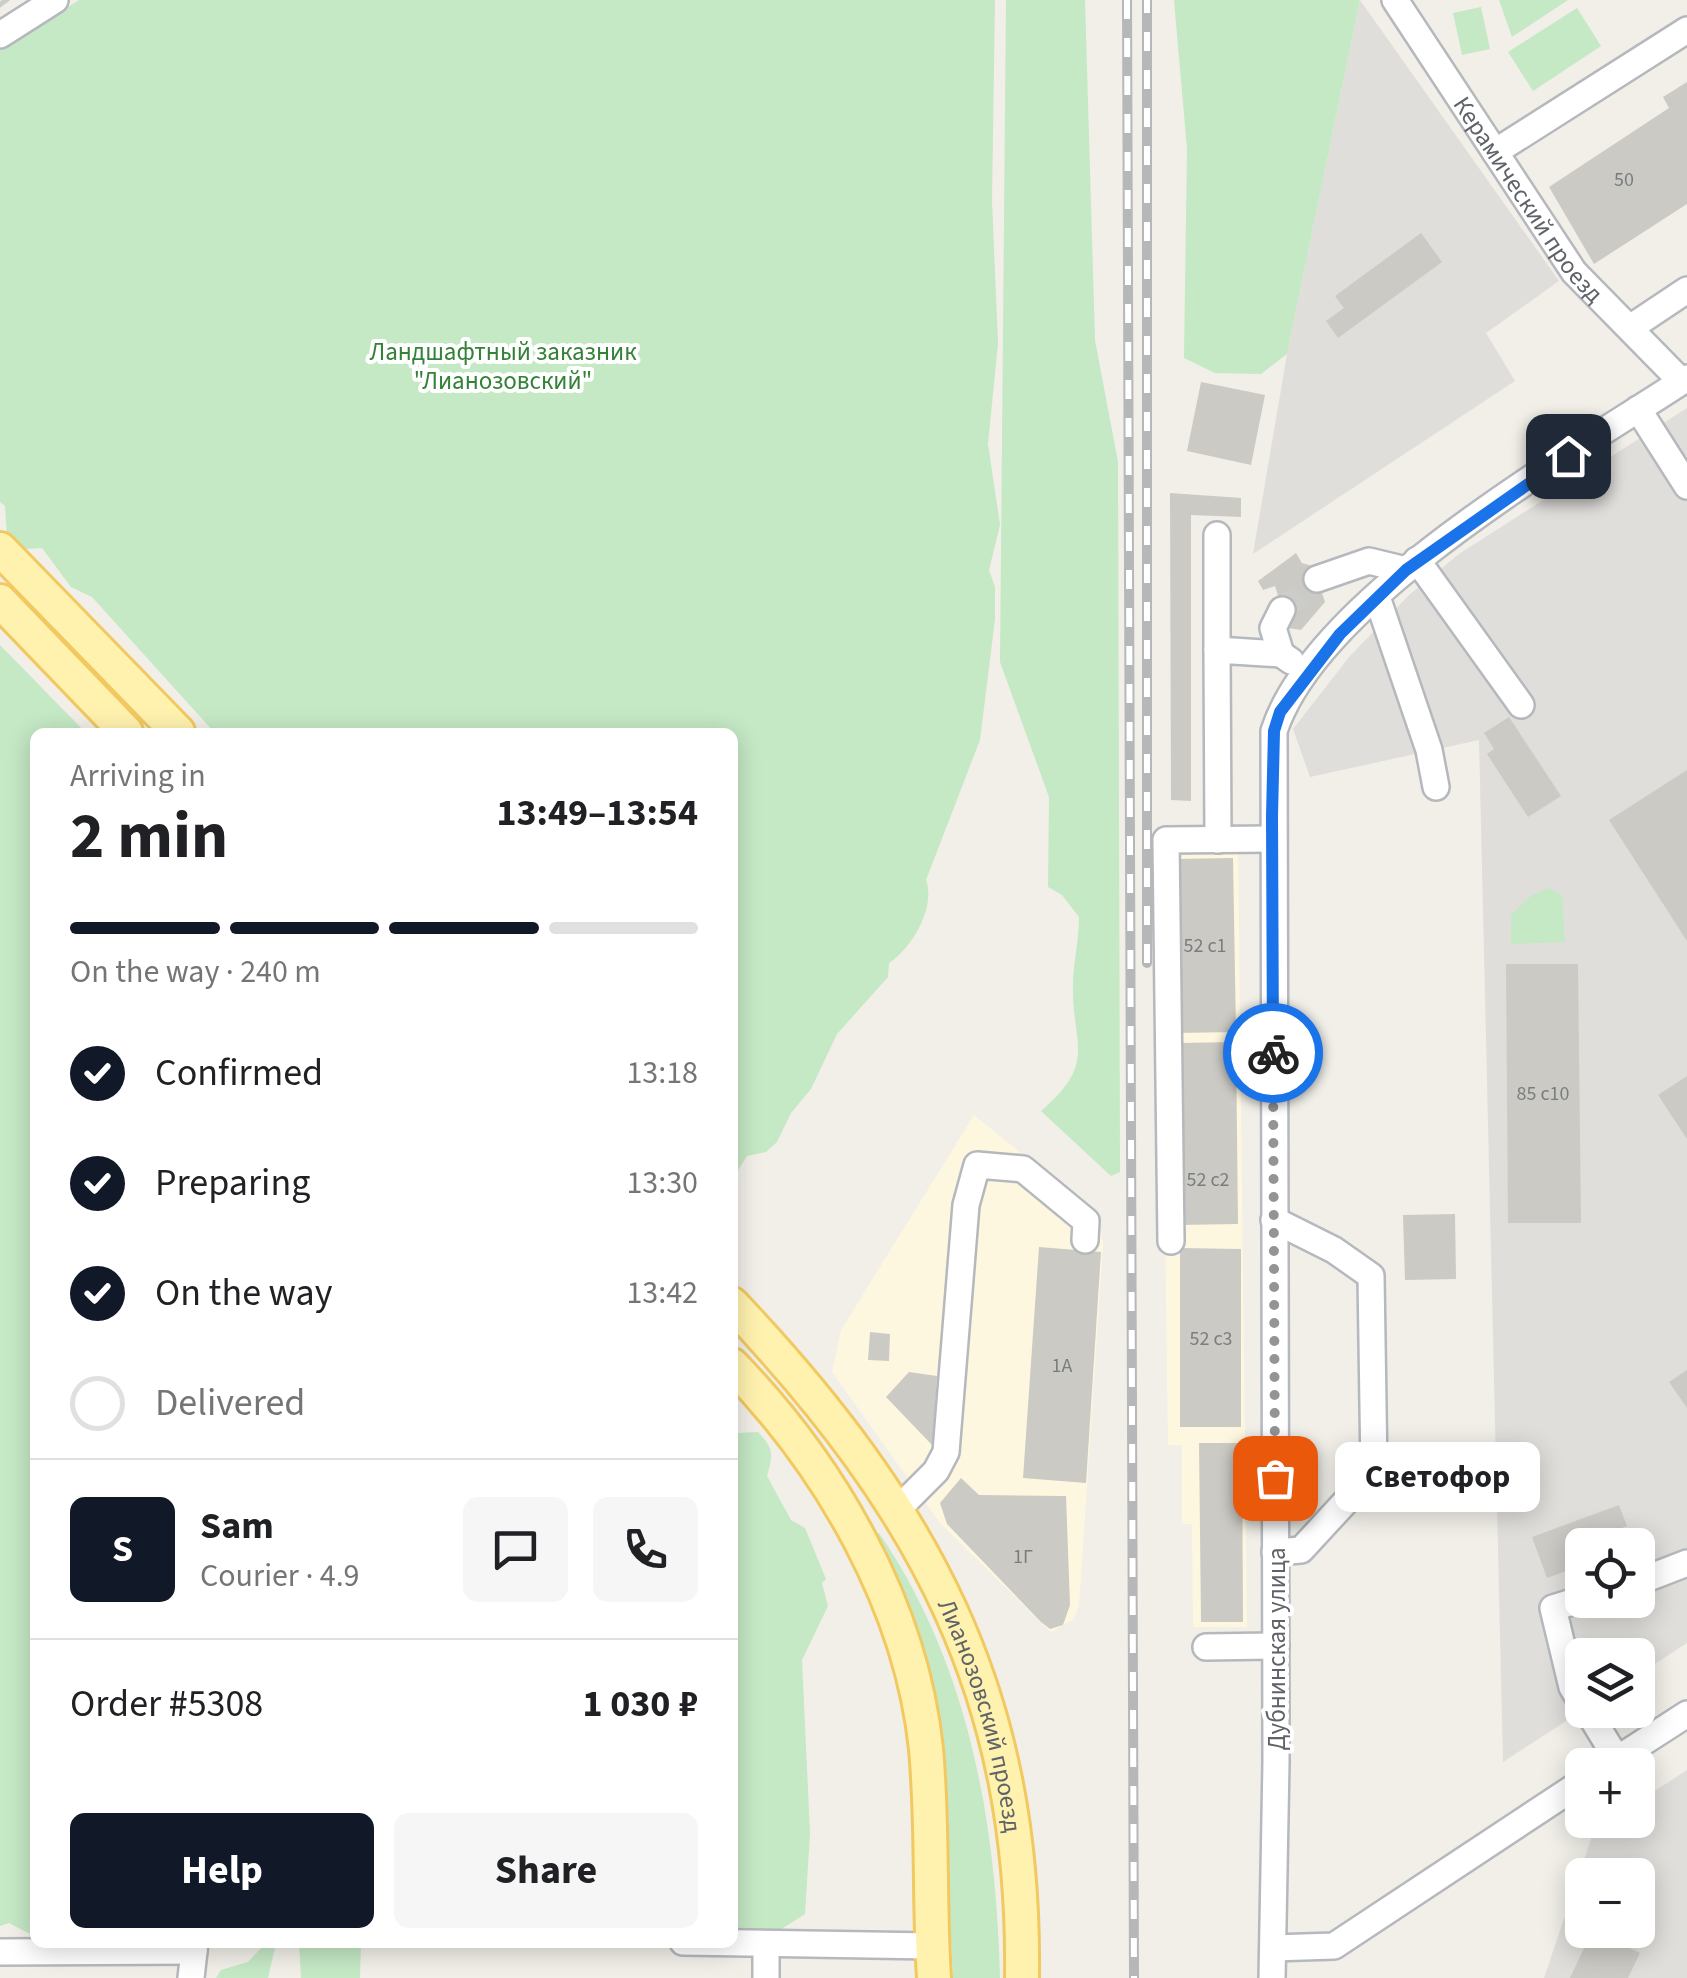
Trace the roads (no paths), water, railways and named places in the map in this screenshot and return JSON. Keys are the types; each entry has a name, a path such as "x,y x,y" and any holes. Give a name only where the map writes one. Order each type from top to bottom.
{"main road":[{"path":"0,550 174,728"},
{"path":"0,601 122,728"},
{"name":"Лианозовский проезд","path":"738,1311 831,1415 872,1471 898,1509 953,1608 988,1702 1009,1789 1020,1866 1022,1978"},
{"path":"738,1372 786,1427 845,1513 888,1604 926,1747 933,1962"}],"street":[{"path":"7,21 55,0"},
{"name":"Керамический проезд","path":"1397,1 1574,272 1684,379"},
{"path":"1495,152 1687,30"},
{"path":"1630,328 1687,290"},
{"name":"Дубнинская улица","path":"1272,1978 1276,1646 1274,731 1280,712 1307,674 1376,597 1411,565 1684,379"},
{"path":"1638,410 1687,486"},
{"path":"1217,535 1218,840"},
{"path":"1317,579 1370,561 1411,565 1521,705"},
{"path":"1376,597 1428,750 1436,787"},
{"path":"1281,654 1274,628 1282,610"},
{"path":"1217,650 1281,654 1307,674"},
{"path":"1171,1241 1166,840 1272,839"},
{"path":"898,1509 936,1472 946,1452 966,1205 977,1165 1023,1169 1086,1220 1084,1240"},
{"path":"1274,1220 1334,1250 1371,1276 1374,1471 1302,1550 1275,1552"},
{"path":"1655,1575 1687,1562"},
{"path":"1565,1604 1553,1608 1565,1657"},
{"path":"1206,1647 1276,1646"},
{"path":"1634,1748 1687,1714"},
{"path":"1273,1948 1334,1946 1565,1793"},
{"path":"738,1943 933,1962"},
{"path":"766,1944 766,1978"},
{"path":"0,1952 155,1948"},
{"path":"191,1978 194,1948"}],"tunnel":[{"path":"2,0 5,4"},
{"path":"1282,610 1317,579"}],"railway":[{"path":"1127,0 1134,1978"},
{"path":"1147,0 1147,963"}],"place":[{"name":"Светофор","path":"1275,1478"}],"park label":[{"name":"Ландшафтный заказник \"Лианозовский\"","path":"503,366"}]}
